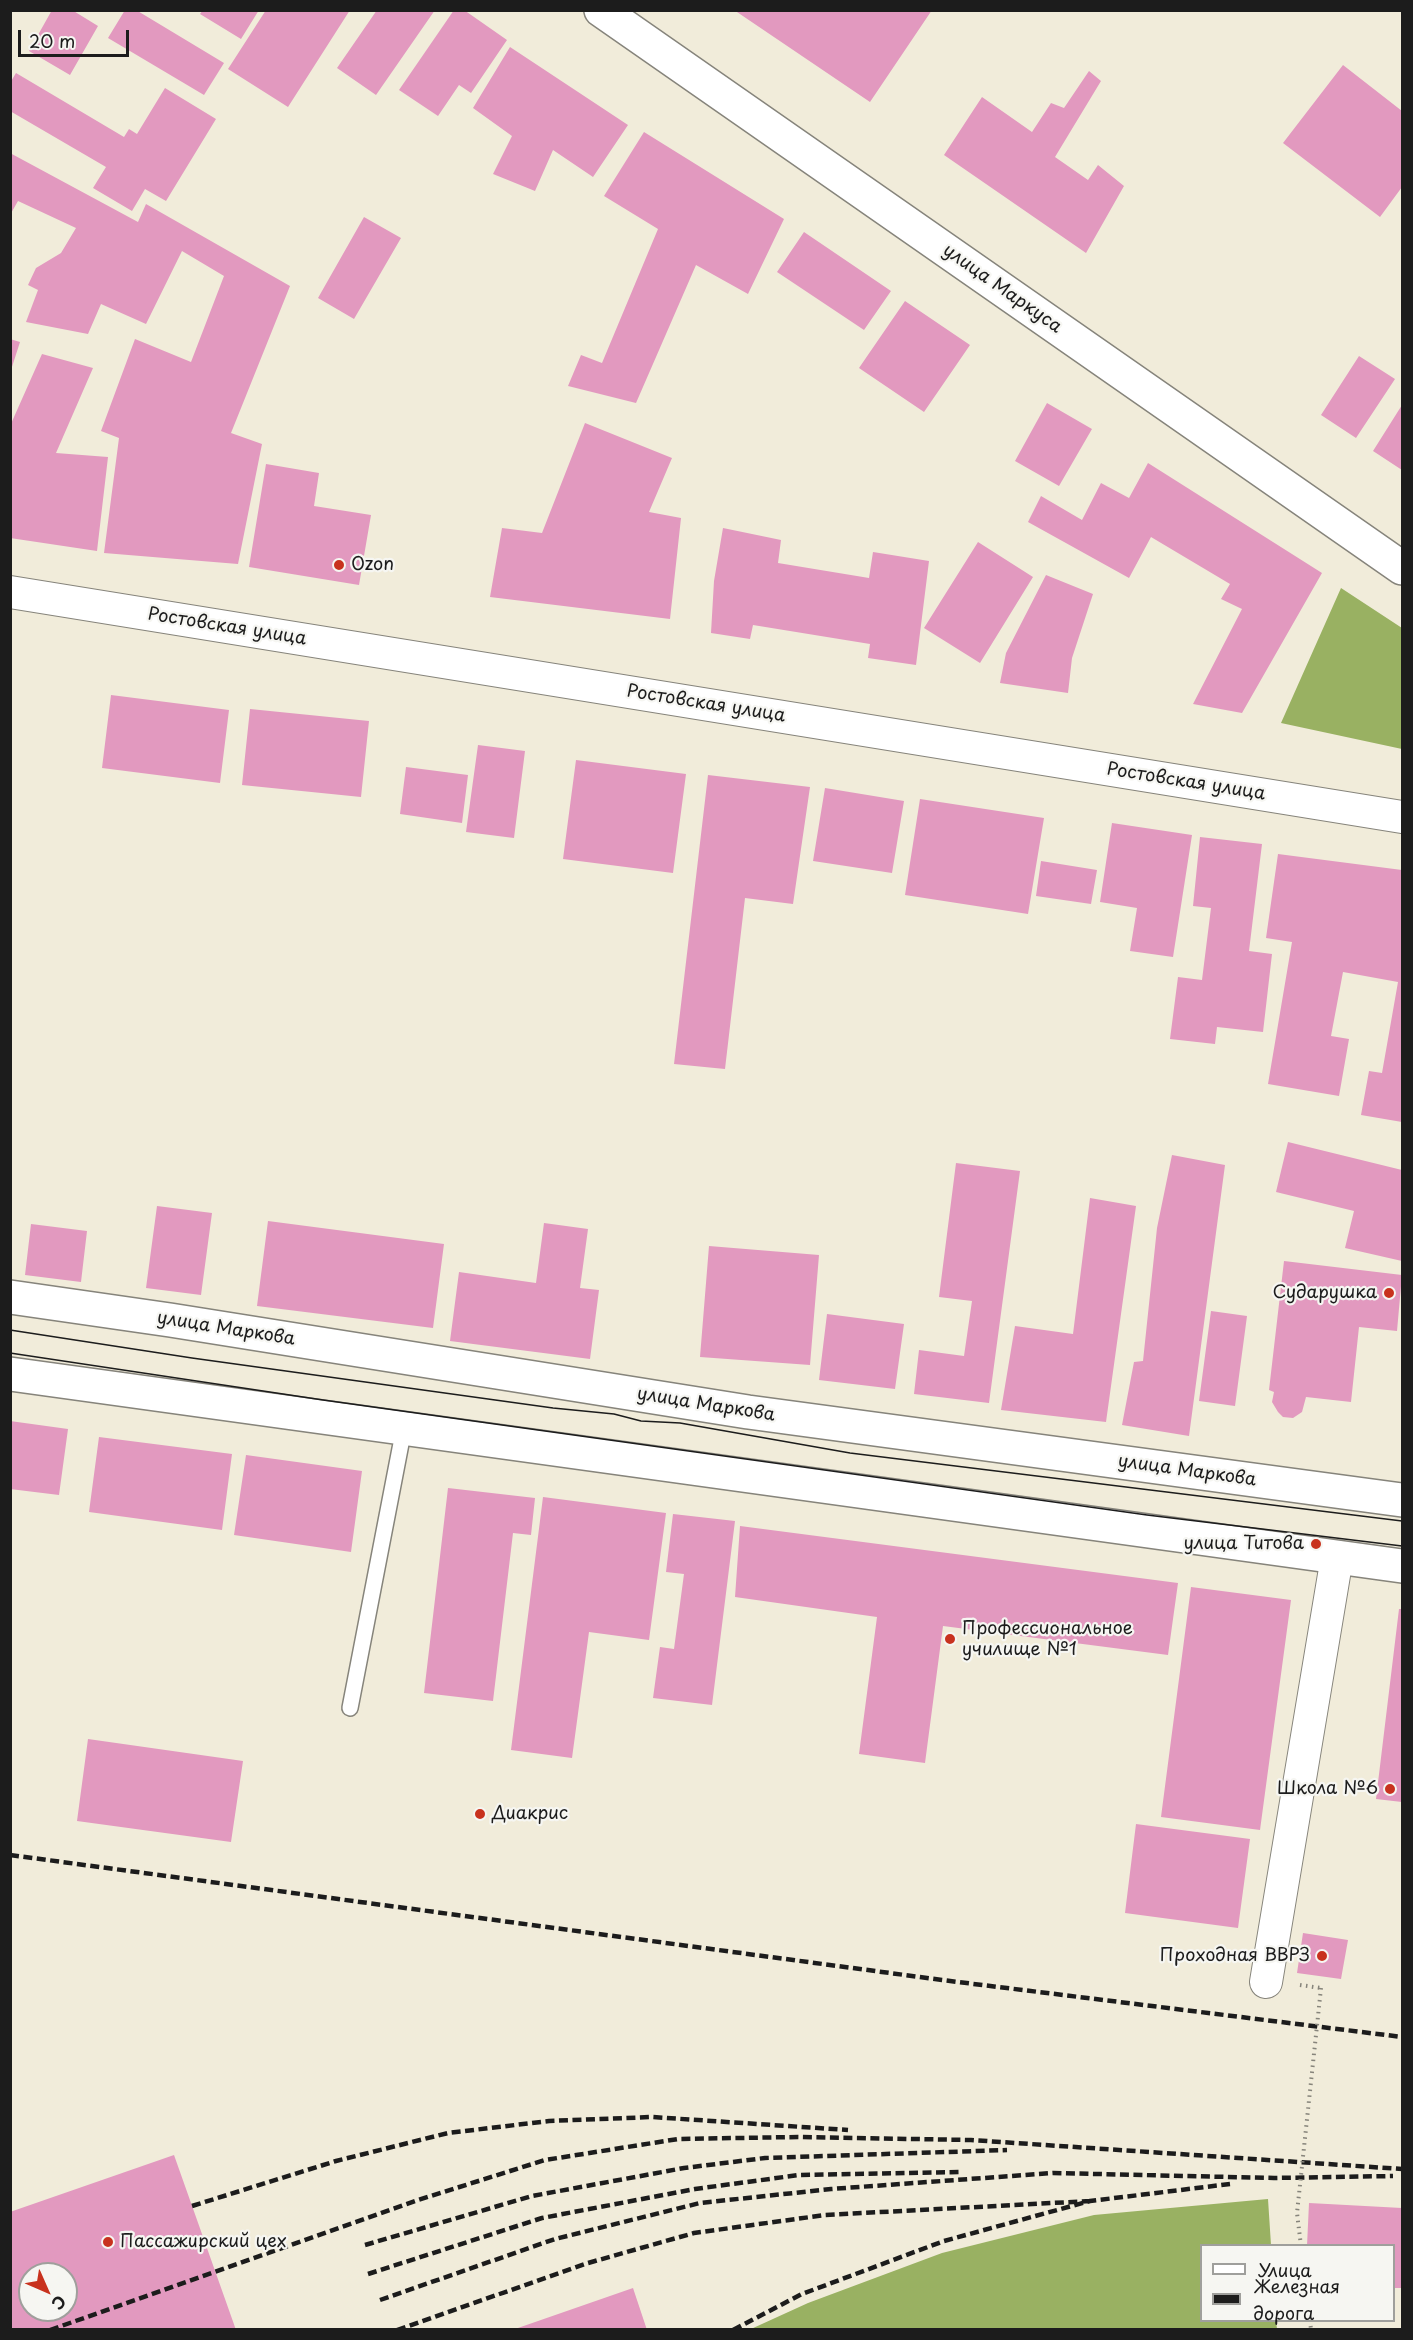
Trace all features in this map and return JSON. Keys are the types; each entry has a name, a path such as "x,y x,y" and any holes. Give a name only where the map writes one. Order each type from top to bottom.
{"main road":[{"name":"улица Маркуса","path":"601,10 1402,568"},
{"name":"улица Маркова","path":"10,1297 748,1412 1402,1500"},
{"path":"10,1374 1402,1566"}],"street":[{"name":"Ростовская улица","path":"10,592 1402,817"},
{"path":"1266,1982 1337,1557"}],"lane":[{"path":"350,1708 404,1428"}],"path":[{"path":"1301,2244 1297,2213 1321,1988"}],"green space":[{"path":"1341,588 1402,628 1402,749 1281,723"},
{"path":"1268,2199 1271,2244 1200,2244 1200,2322 1276,2322 1277,2329 751,2329 808,2303 942,2253 1094,2215"}],"building":[{"path":"52,10 72,10 98,26 70,75 29,51"},
{"path":"125,10 136,10 224,63 204,95 108,38"},
{"path":"203,10 259,10 241,39 200,14"},
{"path":"266,10 350,10 288,107 228,69"},
{"path":"377,10 435,10 376,95 337,68"},
{"path":"454,10 464,10 507,40 471,93 459,85 438,116 399,90"},
{"path":"734,10 932,10 870,102"},
{"path":"510,47 628,125 593,177 553,150 535,191 493,174 512,136 473,108"},
{"path":"1343,65 1402,111 1402,187 1380,217 1283,143"},
{"path":"1089,71 1101,81 1055,157 1088,180 1098,165 1124,186 1086,253 944,155 982,97 1032,132 1051,103 1064,108"},
{"path":"16,73 124,137 129,129 137,134 165,88 216,119 166,201 145,189 132,211 93,188 106,167 10,111 10,83"},
{"path":"644,132 784,219 748,294 696,265 636,403 568,386 581,355 602,363 658,229 604,196"},
{"path":"10,153 138,222 146,204 290,286 231,433 262,444 238,564 104,553 119,438 101,431 135,339 191,362 224,276 182,251 146,324 101,304 88,334 26,322 38,290 28,285 36,268 61,253 76,228 18,201 10,215"},
{"path":"364,217 401,238 354,319 318,298"},
{"path":"804,232 891,291 864,330 777,272"},
{"path":"905,301 970,345 924,412 859,368"},
{"path":"10,339 20,342 11,370 10,370"},
{"path":"42,354 93,368 56,453 108,457 97,551 10,538 10,426"},
{"path":"1359,356 1395,379 1356,438 1321,415"},
{"path":"1047,403 1092,429 1059,486 1015,461"},
{"path":"1402,405 1402,470 1373,451"},
{"path":"585,423 672,458 649,512 681,518 670,619 490,597 502,528 542,533"},
{"path":"1148,463 1322,573 1242,713 1193,704 1242,609 1221,599 1230,584 1151,537 1129,578 1028,522 1041,496 1082,520 1101,483 1129,498"},
{"path":"266,464 319,473 314,506 371,515 359,585 249,567"},
{"path":"723,528 781,540 778,563 869,578 873,552 929,561 916,665 868,658 870,644 753,625 750,639 711,633 714,581"},
{"path":"978,542 1033,577 980,663 924,628"},
{"path":"1046,575 1093,594 1072,658 1068,693 1000,683 1006,653"},
{"path":"111,695 229,710 220,783 102,768"},
{"path":"250,709 369,721 361,797 242,785"},
{"path":"478,745 525,751 514,838 466,832"},
{"path":"576,760 686,774 673,873 563,859"},
{"path":"406,767 468,775 462,823 400,814"},
{"path":"708,775 810,787 793,904 745,898 725,1069 674,1064"},
{"path":"825,788 904,801 892,873 813,861"},
{"path":"920,799 1044,818 1028,914 905,895"},
{"path":"1112,823 1192,835 1173,957 1130,951 1137,908 1100,902"},
{"path":"1200,837 1262,844 1249,951 1272,954 1263,1032 1217,1027 1215,1044 1170,1039 1178,977 1202,980 1211,908 1193,906"},
{"path":"1278,854 1402,870 1402,1122 1361,1115 1369,1071 1382,1073 1398,982 1343,972 1331,1036 1349,1039 1339,1096 1268,1084 1292,942 1266,938"},
{"path":"1041,861 1097,870 1091,904 1036,896"},
{"path":"1288,1142 1402,1170 1402,1261 1345,1248 1354,1211 1276,1192"},
{"path":"1172,1155 1225,1165 1189,1436 1122,1425 1134,1362 1143,1361 1157,1228"},
{"path":"956,1163 1020,1171 989,1403 914,1394 919,1350 964,1356 972,1301 939,1297"},
{"path":"1090,1198 1136,1206 1106,1422 1001,1410 1015,1326 1073,1334"},
{"path":"157,1206 212,1213 201,1295 146,1288"},
{"path":"268,1221 444,1244 433,1328 257,1306"},
{"path":"544,1223 588,1229 580,1288 599,1290 590,1359 450,1341 459,1272 536,1283"},
{"path":"31,1224 87,1231 81,1282 25,1275"},
{"path":"709,1246 819,1255 810,1365 700,1357"},
{"path":"1284,1261 1402,1275 1397,1331 1359,1327 1351,1402 1306,1397 1302,1412 1293,1418 1283,1417 1278,1412 1272,1402 1274,1392 1269,1390"},
{"path":"1211,1311 1247,1316 1235,1406 1199,1401"},
{"path":"827,1314 904,1324 895,1389 819,1380"},
{"path":"10,1421 68,1429 59,1495 10,1489"},
{"path":"99,1437 232,1454 222,1530 89,1512"},
{"path":"246,1455 362,1471 351,1552 234,1535"},
{"path":"448,1488 535,1498 531,1535 513,1533 493,1701 424,1693"},
{"path":"543,1497 666,1513 649,1640 589,1632 572,1758 511,1750"},
{"path":"673,1514 735,1521 712,1705 653,1698 660,1647 674,1649 684,1574 666,1572"},
{"path":"740,1526 1178,1583 1168,1655 943,1626 925,1763 859,1754 877,1617 735,1597"},
{"path":"1191,1587 1291,1600 1260,1830 1161,1817"},
{"path":"1399,1609 1402,1609 1402,1802 1376,1799"},
{"path":"88,1739 243,1761 231,1842 77,1821"},
{"path":"1136,1824 1250,1839 1238,1928 1125,1913"},
{"name":"Проходная ВВРЗ","path":"1303,1933 1348,1940 1341,1979 1297,1973"},
{"name":"Пассажирский цех","path":"174,2155 236,2330 10,2330 10,2212"},
{"path":"1309,2203 1402,2208 1402,2288 1395,2288 1395,2244 1307,2244"},
{"path":"633,2288 647,2330 515,2330 515,2329"}],"tram line":[{"path":"10,1330 192,1358 553,1408 614,1414 641,1421 680,1423 850,1453 1402,1521"},
{"path":"10,1353 323,1400 1147,1515 1402,1546"}],"railway":[{"path":"10,1855 942,1980 1402,2037"},
{"path":"192,2206 336,2161 448,2133 549,2121 652,2117 848,2130"},
{"path":"50,2330 415,2201 545,2160 678,2139 798,2137 971,2140 1402,2169"},
{"path":"365,2245 532,2196 684,2168 765,2158 1007,2150"},
{"path":"368,2274 542,2218 695,2189 799,2175 961,2172"},
{"path":"380,2300 555,2239 700,2203 831,2189 1053,2173 1274,2178 1393,2176"},
{"path":"733,2330 802,2294 944,2241 1090,2201 1230,2184"},
{"path":"397,2330 588,2263 694,2233 825,2215 1090,2201"}],"place":[{"name":"Ozon","path":"339,565"},
{"name":"Сударушка","path":"1389,1293"},
{"name":"улица Титова","path":"1316,1544"},
{"name":"Профессиональное училище №1","path":"950,1639"},
{"name":"Школа №6","path":"1390,1789"},
{"name":"Диакрис","path":"480,1814"},
{"name":"Проходная ВВРЗ","path":"1322,1956"},
{"name":"Пассажирский цех","path":"108,2242"}]}
